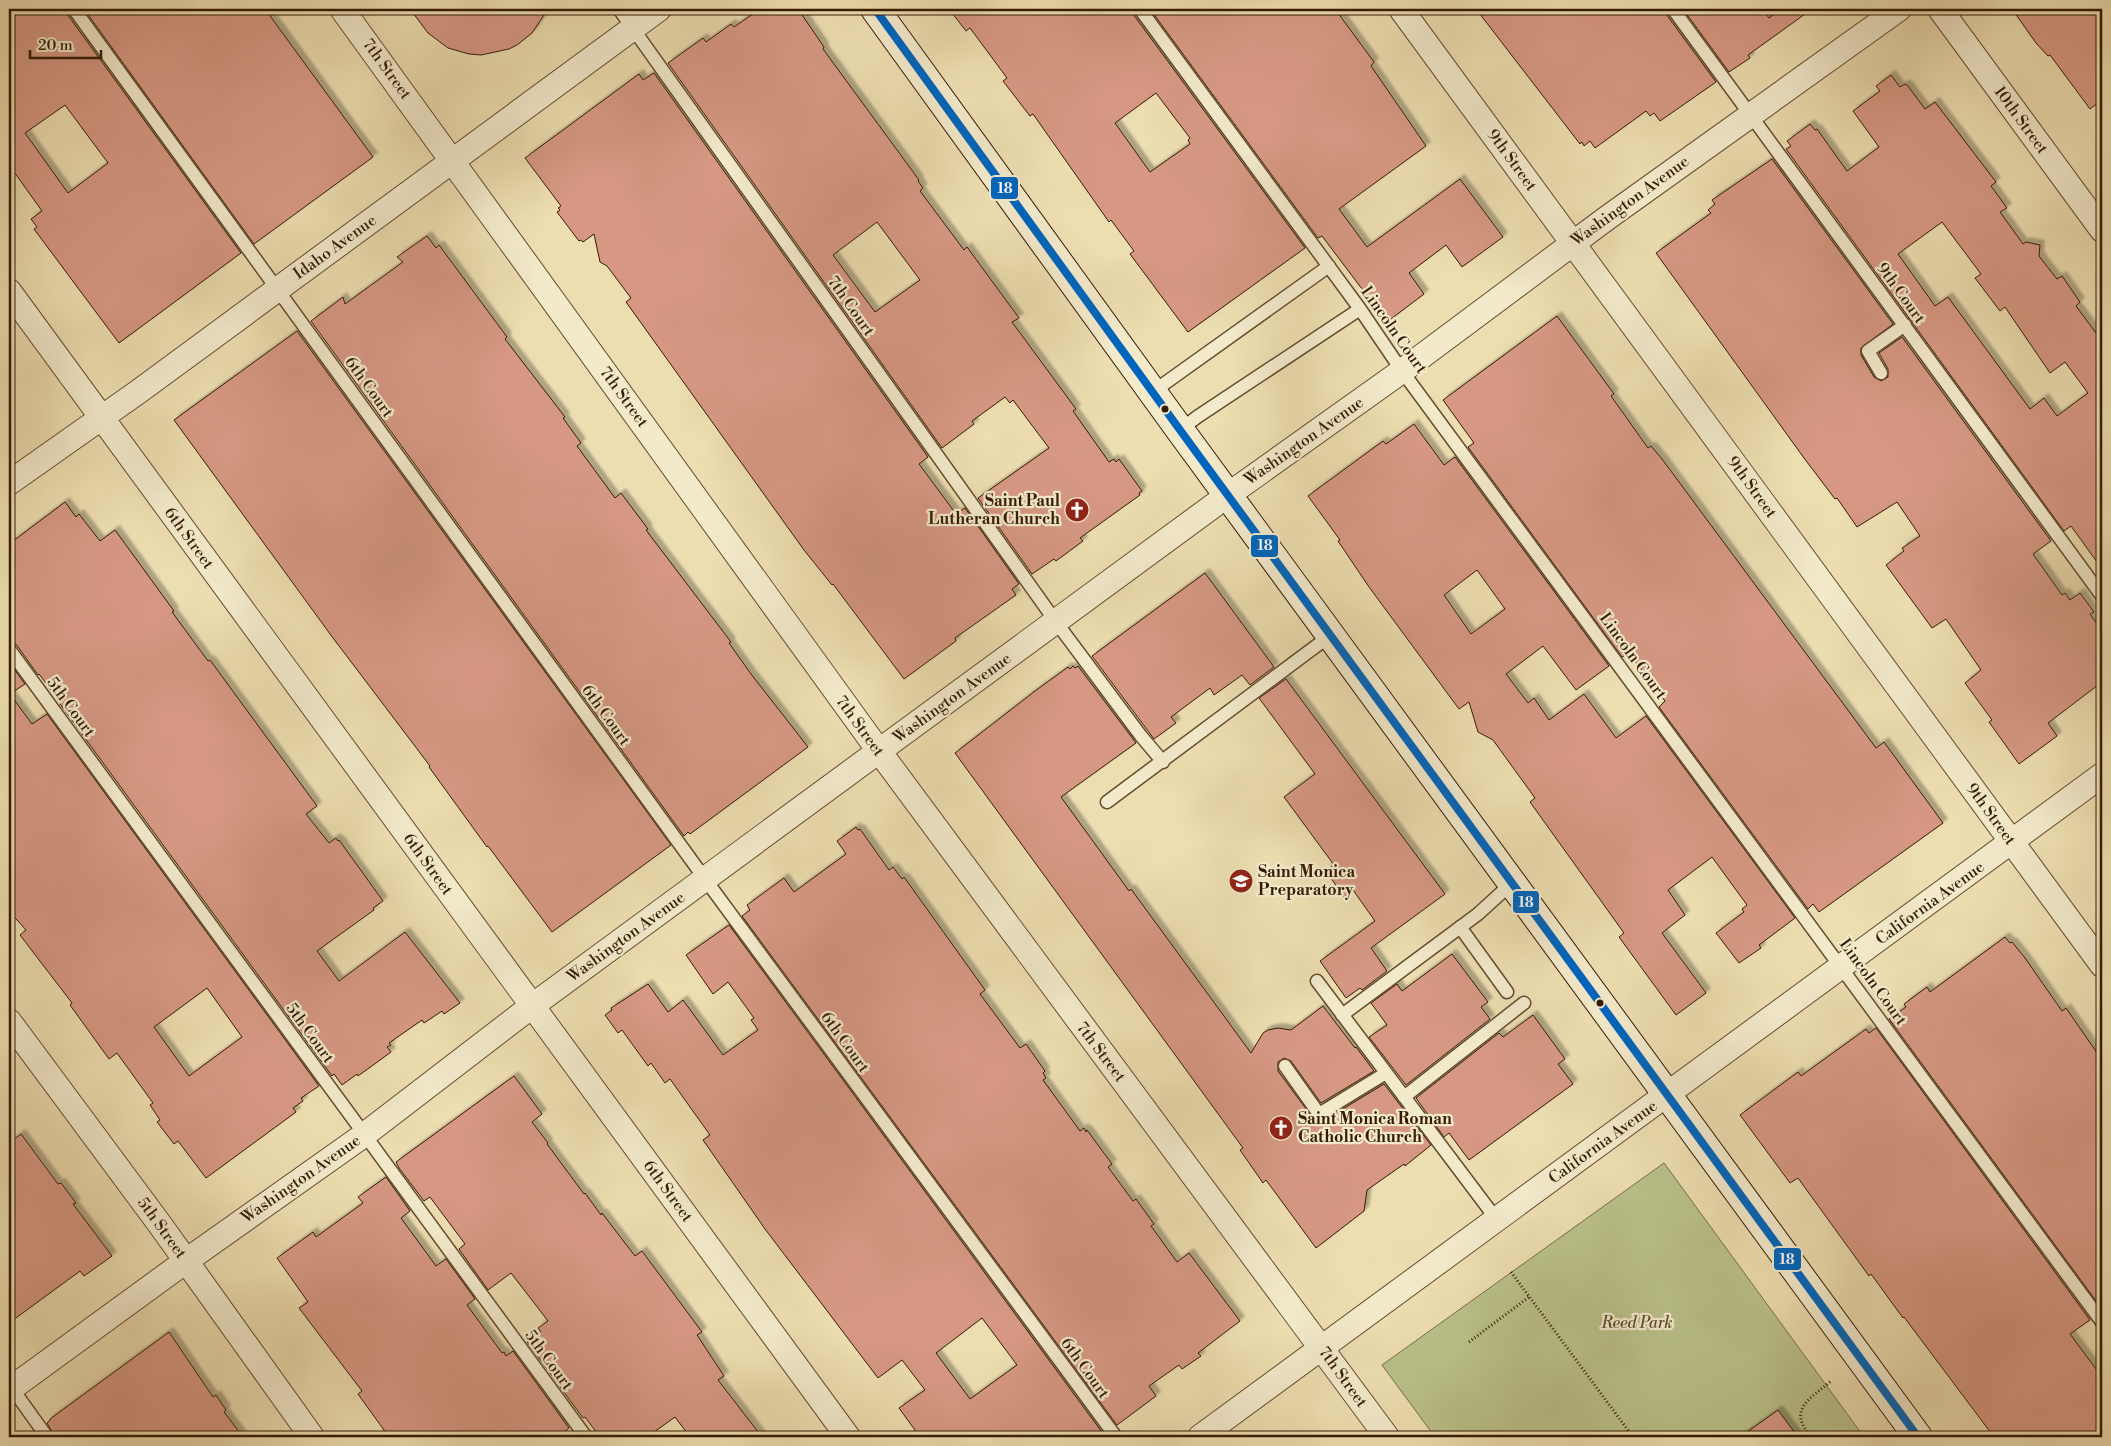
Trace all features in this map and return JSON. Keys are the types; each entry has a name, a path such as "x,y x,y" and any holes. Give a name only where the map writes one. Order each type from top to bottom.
{"street":[{"name":"7th Street","path":"342,9 453,160 878,751 1387,1437"},
{"name":"Idaho Avenue","path":"9,483 102,418 660,9"},
{"path":"875,9 1154,391 1180,430 1918,1437"},
{"name":"9th Street","path":"1401,9 2102,965"},
{"name":"Washington Avenue","path":"10,1387 364,1135 532,1006 878,751 1228,495 1402,371 1750,114 1899,9"},
{"name":"10th Street","path":"1940,9 2102,230"},
{"name":"6th Street","path":"9,291 848,1437"},
{"name":"California Avenue","path":"1200,1437 2102,775"},
{"name":"5th Street","path":"9,1021 186,1261 312,1437"}],"lane":[{"name":"6th Court","path":"74,9 705,879 1116,1437"},
{"name":"7th Court","path":"619,9 1056,622 1141,736 1163,762"},
{"name":"Lincoln Court","path":"1140,9 1360,309 1402,371 2102,1322"},
{"name":"9th Court","path":"1673,9 2102,596"},
{"path":"1154,391 1328,266"},
{"path":"1180,430 1360,309"},
{"path":"1881,373 1868,351 1905,325"},
{"path":"1107,802 1163,762 1280,671 1331,635"},
{"name":"5th Court","path":"9,649 586,1437"},
{"path":"1342,1015 1484,910 1512,883"},
{"path":"1460,927 1507,992"},
{"path":"1317,981 1497,1220"},
{"path":"1404,1097 1524,1003"},
{"path":"1285,1066 1320,1114 1386,1073"},
{"path":"10,1387 47,1437"}],"path":[{"path":"1511,1272 1633,1437"},
{"path":"1469,1342 1529,1297"},
{"path":"1812,1437 1802,1425 1800,1415 1805,1404 1831,1381"}],"green space":[{"name":"Reed Park","path":"1664,1163 1864,1437 1435,1437 1382,1365"}],"building":[{"path":"9,9 66,9 67,14 241,253 119,343 34,229 37,227 31,219 42,211 9,165","holes":["65,105 108,163 68,193 25,133"]},
{"path":"84,9 265,9 373,157 254,244"},
{"path":"410,9 548,9 532,33 517,45 509,49 481,55 469,54 448,48 428,33"},
{"path":"760,9 798,9 824,47 823,49 919,180 923,188 920,191 964,250 967,247 1019,318 1012,322 1076,409 1073,411 1109,462 1114,459 1116,462 1119,459 1142,491 1139,493 1140,495 1080,538 1083,541 1056,561 1054,559 1032,574 978,498 1049,448 1013,400 1010,403 1005,397 972,421 974,424 942,448 668,63 703,38 706,42 731,24 734,27","holes":["877,222 920,280 875,312 833,255"]},
{"path":"949,9 1132,9 1133,14 1305,248 1188,332 1130,254 1134,251 1111,220 1109,222 1033,114 1030,116 1003,81 1007,78 970,28 966,31","holes":["1156,93 1190,138 1188,140 1190,144 1150,172 1115,123"]},
{"path":"1150,9 1335,9 1374,62 1371,66 1426,146 1339,209 1367,247 1460,179 1503,237 1462,267 1446,245 1409,273 1424,294 1387,322 1322,236 1318,238"},
{"path":"1476,9 1665,9 1666,14 1716,82 1660,121 1654,113 1650,116 1646,111 1595,148 1590,141 1584,146 1582,142 1580,144"},
{"path":"1683,9 1762,9 1769,18 1781,9 1812,9 1748,55 1750,58 1729,72"},
{"path":"2012,9 2102,9 2102,100 2090,109 2050,55 2048,56 2036,43"},
{"path":"654,73 928,457 919,464 956,514 965,508 1019,584 1012,589 1016,595 955,638 956,641 904,679 833,584 804,550 626,302 631,298 607,266 600,262 594,234 583,242 579,241 557,212 561,206 525,158 639,74 643,80"},
{"path":"1891,75 1900,87 1905,84 1908,86 1925,109 1935,102 1996,182 1991,186 2007,208 2000,212 2023,244 2026,242 2040,245 2039,256 2057,279 2062,276 2080,302 2076,306 2102,341 2102,569 2071,526 2064,531 1786,149 1791,146 1787,141 1810,124 1815,130 1817,129 1847,171 1879,147 1853,111 1880,91 1876,86","holes":["1942,222 1981,274 1975,278 2000,311 2005,307 2050,373 2065,362 2088,393 2057,416 2044,398 2030,409 1948,297 1935,306 1898,254"]},
{"path":"1772,159 1893,324 1861,348 1861,355 1874,377 1881,381 1888,377 1888,369 1879,353 1902,337 2051,541 2033,554 2062,595 2065,593 2070,600 2080,593 2094,612 2090,614 2102,631 2102,682 2048,723 2057,736 2019,764 1989,722 1992,720 1965,683 1981,670 1946,619 1932,628 1886,565 1904,551 1902,548 1920,536 1897,502 1857,527 1837,498 1835,499 1804,458 1656,253 1711,213 1708,210 1715,204 1712,200"},
{"path":"427,236 436,248 439,245 507,337 505,339 565,417 563,418 581,443 577,446 615,498 621,493 648,529 646,530 731,642 729,643 751,674 808,747 690,834 688,832 684,836 311,321 343,297 345,304 403,262 397,257"},
{"path":"1557,316 1614,394 1611,396 1648,448 1651,446 1662,459 1876,748 1884,742 1943,823 1819,912 1813,904 1808,909 1659,707 1665,701 1629,653 1622,657 1468,447 1474,443 1443,400"},
{"path":"297,331 671,845 552,932 487,847 430,766 333,638 174,420"},
{"path":"1414,424 1444,465 1455,457 1609,666 1576,690 1543,646 1506,674 1528,703 1534,698 1549,720 1584,694 1616,738 1646,716 1795,918 1759,945 1761,948 1739,963 1716,933 1744,912 1742,909 1747,905 1712,857 1668,890 1685,915 1662,933 1706,993 1676,1015 1619,937 1624,933 1530,802 1535,798 1493,740 1478,732 1469,702 1459,709 1369,587 1338,541 1340,540 1308,496 1383,441 1386,444","holes":["1477,570 1505,609 1471,634 1444,595"]},
{"path":"65,502 76,517 79,514 100,541 115,530 174,611 172,612 208,661 210,660 317,806 306,814 329,843 336,838 339,840 383,901 373,908 374,910 317,951 339,981 405,932 460,1003 444,1014 442,1011 424,1023 422,1020 389,1043 391,1045 387,1047 391,1052 342,1085 334,1074 332,1076 61,703 16,644 9,641 9,544"},
{"path":"1205,573 1274,667 1250,685 1242,675 1214,695 1210,688 1171,717 1176,723 1154,739 1092,656"},
{"path":"9,662 25,684 10,694 32,724 47,714 319,1086 301,1098 303,1101 293,1108 296,1112 206,1178 178,1141 174,1144 157,1122 160,1120 150,1105 153,1103 117,1053 109,1059 70,1005 72,1003 20,935 26,930 9,911","holes":["207,988 242,1037 189,1076 154,1027"]},
{"path":"1073,666 1075,668 1078,666 1136,743 1061,797 1129,891 1131,889 1251,1053 1263,1033 1278,1028 1291,1030 1323,1006 1374,1071 1321,1103 1291,1061 1284,1058 1278,1062 1278,1071 1315,1121 1323,1121 1384,1084 1431,1145 1405,1166 1404,1164 1367,1190 1364,1211 1316,1248 1266,1180 1263,1183 1240,1150 1243,1148 955,753 1035,691 1068,667 1070,669"},
{"path":"1286,679 1445,894 1371,948 1387,971 1362,990 1360,988 1346,998 1320,961 1375,921 1353,890 1344,897 1326,871 1334,865 1284,797 1315,774 1259,698"},
{"path":"856,827 858,830 860,829 889,870 893,867 902,879 904,877 985,990 980,994 1020,1048 1026,1044 1045,1071 1043,1073 1046,1078 1043,1080 1080,1131 1084,1128 1086,1132 1087,1130 1112,1164 1108,1167 1133,1201 1136,1199 1154,1224 1151,1226 1177,1262 1189,1253 1240,1321 1198,1353 1201,1356 1182,1369 1179,1365 1149,1386 1156,1396 1117,1425 742,916 750,910 747,905 784,878 794,892 846,854 837,841"},
{"path":"729,925 1104,1435 1100,1437 920,1437 899,1408 925,1390 902,1360 878,1378 765,1229 703,1140 710,1135 670,1079 665,1083 651,1063 648,1066 622,1030 618,1033 605,1015 612,1010 611,1008 648,984 668,1012 683,1000 723,1055 758,1030 751,1020 754,1018 728,982 713,994 686,955","holes":["982,1318 1017,1365 970,1399 936,1353"]},
{"path":"2005,937 2010,943 2012,942 2025,958 2062,1011 2066,1008 2102,1060 2102,1309 1889,1019 1906,1007 1904,1004 1927,987 1930,992"},
{"path":"1452,954 1488,1002 1481,1007 1490,1019 1406,1085 1369,1037 1387,1025 1371,1003 1397,984 1402,991"},
{"path":"1533,1015 1565,1059 1558,1064 1573,1084 1469,1160 1449,1133 1444,1137 1416,1098 1499,1033 1503,1037"},
{"path":"1876,1028 2090,1320 2070,1334 2102,1377 2102,1437 1994,1437 1871,1274 1869,1276 1798,1178 1790,1183 1740,1115 1798,1072 1801,1076 1866,1029 1869,1033"},
{"path":"514,1076 542,1114 532,1122 547,1144 584,1194 601,1215 602,1213 635,1256 642,1251 702,1332 697,1335 724,1376 718,1380 762,1437 690,1437 675,1417 647,1437 600,1437 585,1417 583,1418 527,1342 541,1332 538,1328 548,1321 511,1273 488,1290 459,1249 465,1244 430,1197 424,1201 399,1168 396,1162"},
{"path":"21,1134 58,1184 61,1183 76,1203 73,1204 112,1256 84,1276 80,1271 9,1323 9,1143"},
{"path":"386,1177 410,1211 401,1218 436,1266 446,1259 475,1299 467,1305 502,1353 504,1352 506,1356 513,1351 569,1428 557,1437 389,1437 358,1394 362,1391 299,1308 308,1302 277,1258 313,1232 316,1237 363,1203 358,1197"},
{"path":"169,1332 213,1397 216,1395 226,1410 224,1412 243,1437 55,1437 47,1423 50,1419"},
{"path":"1778,1410 1798,1437 1740,1437"}],"transit line":[{"name":"18","path":"875,9 1180,430 1918,1437"}],"place":[{"name":"Saint Paul Lutheran Church","path":"1077,510"},
{"name":"Saint Monica Preparatory","path":"1241,881"},
{"name":"Saint Monica Roman Catholic Church","path":"1281,1128"}]}
